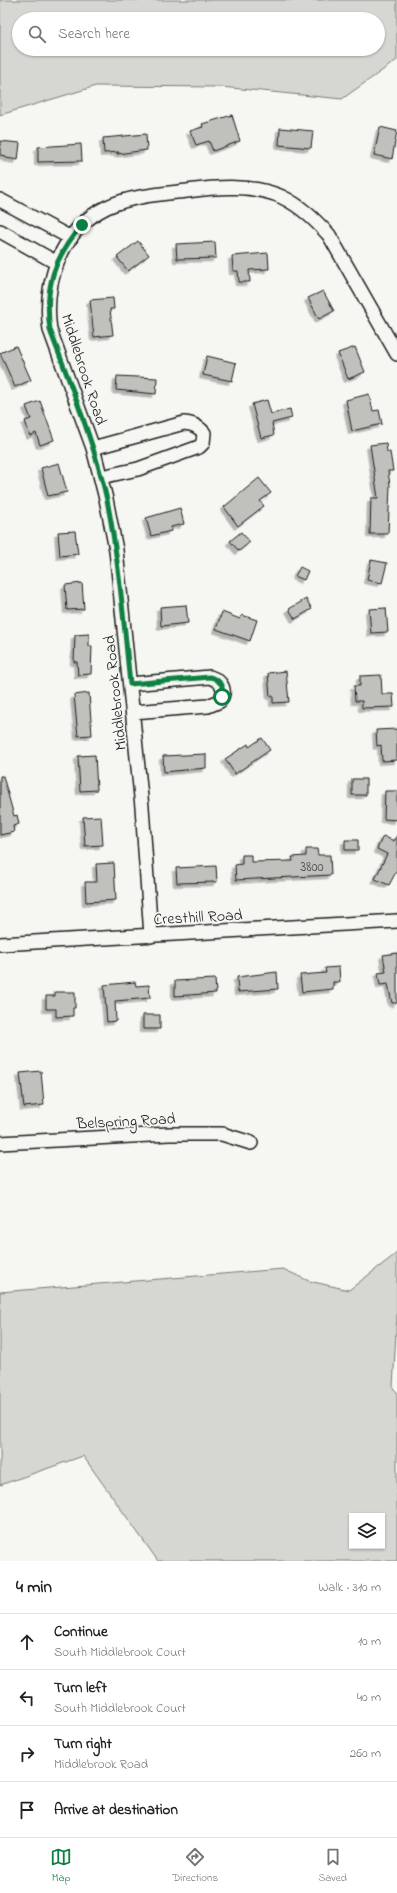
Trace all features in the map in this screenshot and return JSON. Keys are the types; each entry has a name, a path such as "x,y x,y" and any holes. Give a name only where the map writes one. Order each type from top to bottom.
{"street":[{"name":"Middlebrook Road","path":"151,936 147,867 133,712 116,550 101,477 93,448 50,330 48,296 57,263 71,238 94,215 119,203 154,195 196,189 244,188 265,192 281,197 299,207 315,220 329,235 392,335 397,354"},
{"path":"0,200 71,238"},
{"path":"0,231 57,263"},
{"path":"93,448 184,423 199,427 204,433 203,443 199,447 138,469 101,477"},
{"path":"130,684 210,677 216,679 222,685 224,691 220,701 208,706 133,712"},
{"name":"Cresthill Road","path":"0,944 397,921"},
{"name":"Belspring Road","path":"0,1143 222,1134 252,1143"}],"shaded area":[{"path":"0,0 397,0 397,60 342,99 221,87 96,86 0,115"},
{"path":"397,1253 397,1314 393,1388 397,1392 397,1561 158,1561 83,1456 0,1485 0,1292 283,1269 309,1281 349,1290"}],"building":[{"path":"232,115 240,141 213,151 209,141 196,145 190,131 203,127 202,124"},
{"path":"380,127 397,131 392,159 374,155"},
{"path":"280,128 313,131 311,148 279,145"},
{"path":"146,134 147,150 117,154 119,152 104,153 103,138"},
{"path":"0,141 20,143 18,160 6,158 6,156 0,155"},
{"path":"81,144 82,161 38,162 38,147"},
{"path":"138,241 149,255 128,271 117,257"},
{"path":"215,242 216,258 177,259 176,244"},
{"path":"268,253 269,269 249,270 250,282 239,282 238,271 233,271 232,256"},
{"path":"323,291 334,311 319,319 308,298"},
{"path":"113,298 114,309 110,309 113,335 94,337 90,300"},
{"path":"16,346 31,380 15,387 0,353"},
{"path":"355,347 365,372 348,379 338,353"},
{"path":"207,356 236,363 232,381 203,375"},
{"path":"117,376 157,378 156,394 116,390"},
{"path":"369,394 373,411 379,410 382,424 352,431 346,400"},
{"path":"267,400 271,414 290,409 292,418 272,423 274,435 261,438 252,404"},
{"path":"40,401 54,440 40,445 36,433 30,436 25,421 31,419 26,406"},
{"path":"386,443 387,452 390,452 393,471 388,471 390,485 388,534 370,534 371,498 378,498 370,445"},
{"path":"59,463 67,492 48,496 41,468"},
{"path":"259,478 271,493 260,501 264,506 238,526 224,507"},
{"path":"180,508 184,524 171,527 171,531 151,536 146,518"},
{"path":"75,531 78,554 60,556 58,532"},
{"path":"241,532 250,542 239,551 230,541"},
{"path":"371,560 387,563 382,583 367,580"},
{"path":"300,567 308,571 304,580 295,576"},
{"path":"82,583 84,609 67,610 65,585"},
{"path":"306,599 312,609 295,619 289,609"},
{"path":"186,605 188,623 161,626 160,607"},
{"path":"386,608 388,632 371,633 369,609"},
{"path":"222,612 240,619 242,615 257,620 250,641 216,629"},
{"path":"89,634 89,646 92,646 91,674 78,675 77,662 74,662 75,635"},
{"path":"286,671 289,702 273,703 273,696 270,696 268,673"},
{"path":"381,675 382,694 393,694 394,707 362,708 362,701 355,701 354,686 360,686 360,676"},
{"path":"89,693 92,735 78,736 74,695"},
{"path":"397,729 397,760 382,761 381,745 377,746 376,730"},
{"path":"262,738 270,750 235,774 225,759 248,744 249,747"},
{"path":"206,754 206,768 164,772 163,756"},
{"path":"95,755 97,790 80,791 78,756"},
{"path":"0,776 3,776 14,816 17,815 19,824 13,826 14,832 0,835"},
{"path":"352,779 366,779 366,795 352,795"},
{"path":"385,791 397,791 397,820 384,819"},
{"path":"101,816 103,845 85,846 83,817"},
{"path":"397,835 397,870 389,885 375,879 387,854 377,849 383,836 394,841"},
{"path":"345,840 358,840 358,850 345,850"},
{"path":"306,849 317,849 318,855 330,855 331,875 236,880 235,865 242,864 242,855 251,855 251,862 293,861 292,857 306,856"},
{"path":"114,863 116,900 86,902 85,882 97,882 96,864"},
{"path":"216,866 217,882 177,883 176,868"},
{"path":"397,953 397,1003 392,1003 388,984 380,985 378,973 386,972 383,955"},
{"path":"339,967 340,982 333,982 333,989 302,992 300,975 326,973 325,968"},
{"path":"277,972 278,989 238,992 237,977"},
{"path":"215,979 216,993 175,996 175,981"},
{"path":"135,982 136,986 149,985 150,998 115,1001 116,1021 107,1022 104,985"},
{"path":"55,992 75,992 75,1008 73,1008 73,1016 56,1017 56,1009 46,1009 46,996 55,996"},
{"path":"143,1015 160,1015 160,1029 143,1029"},
{"path":"41,1071 44,1105 24,1107 20,1073"}],"route":[{"path":"82,225 68,241 52,274 48,296 48,313 50,330 83,417 93,448 106,499 116,550 130,684 210,677 216,679 222,685 224,691 222,697"}]}
